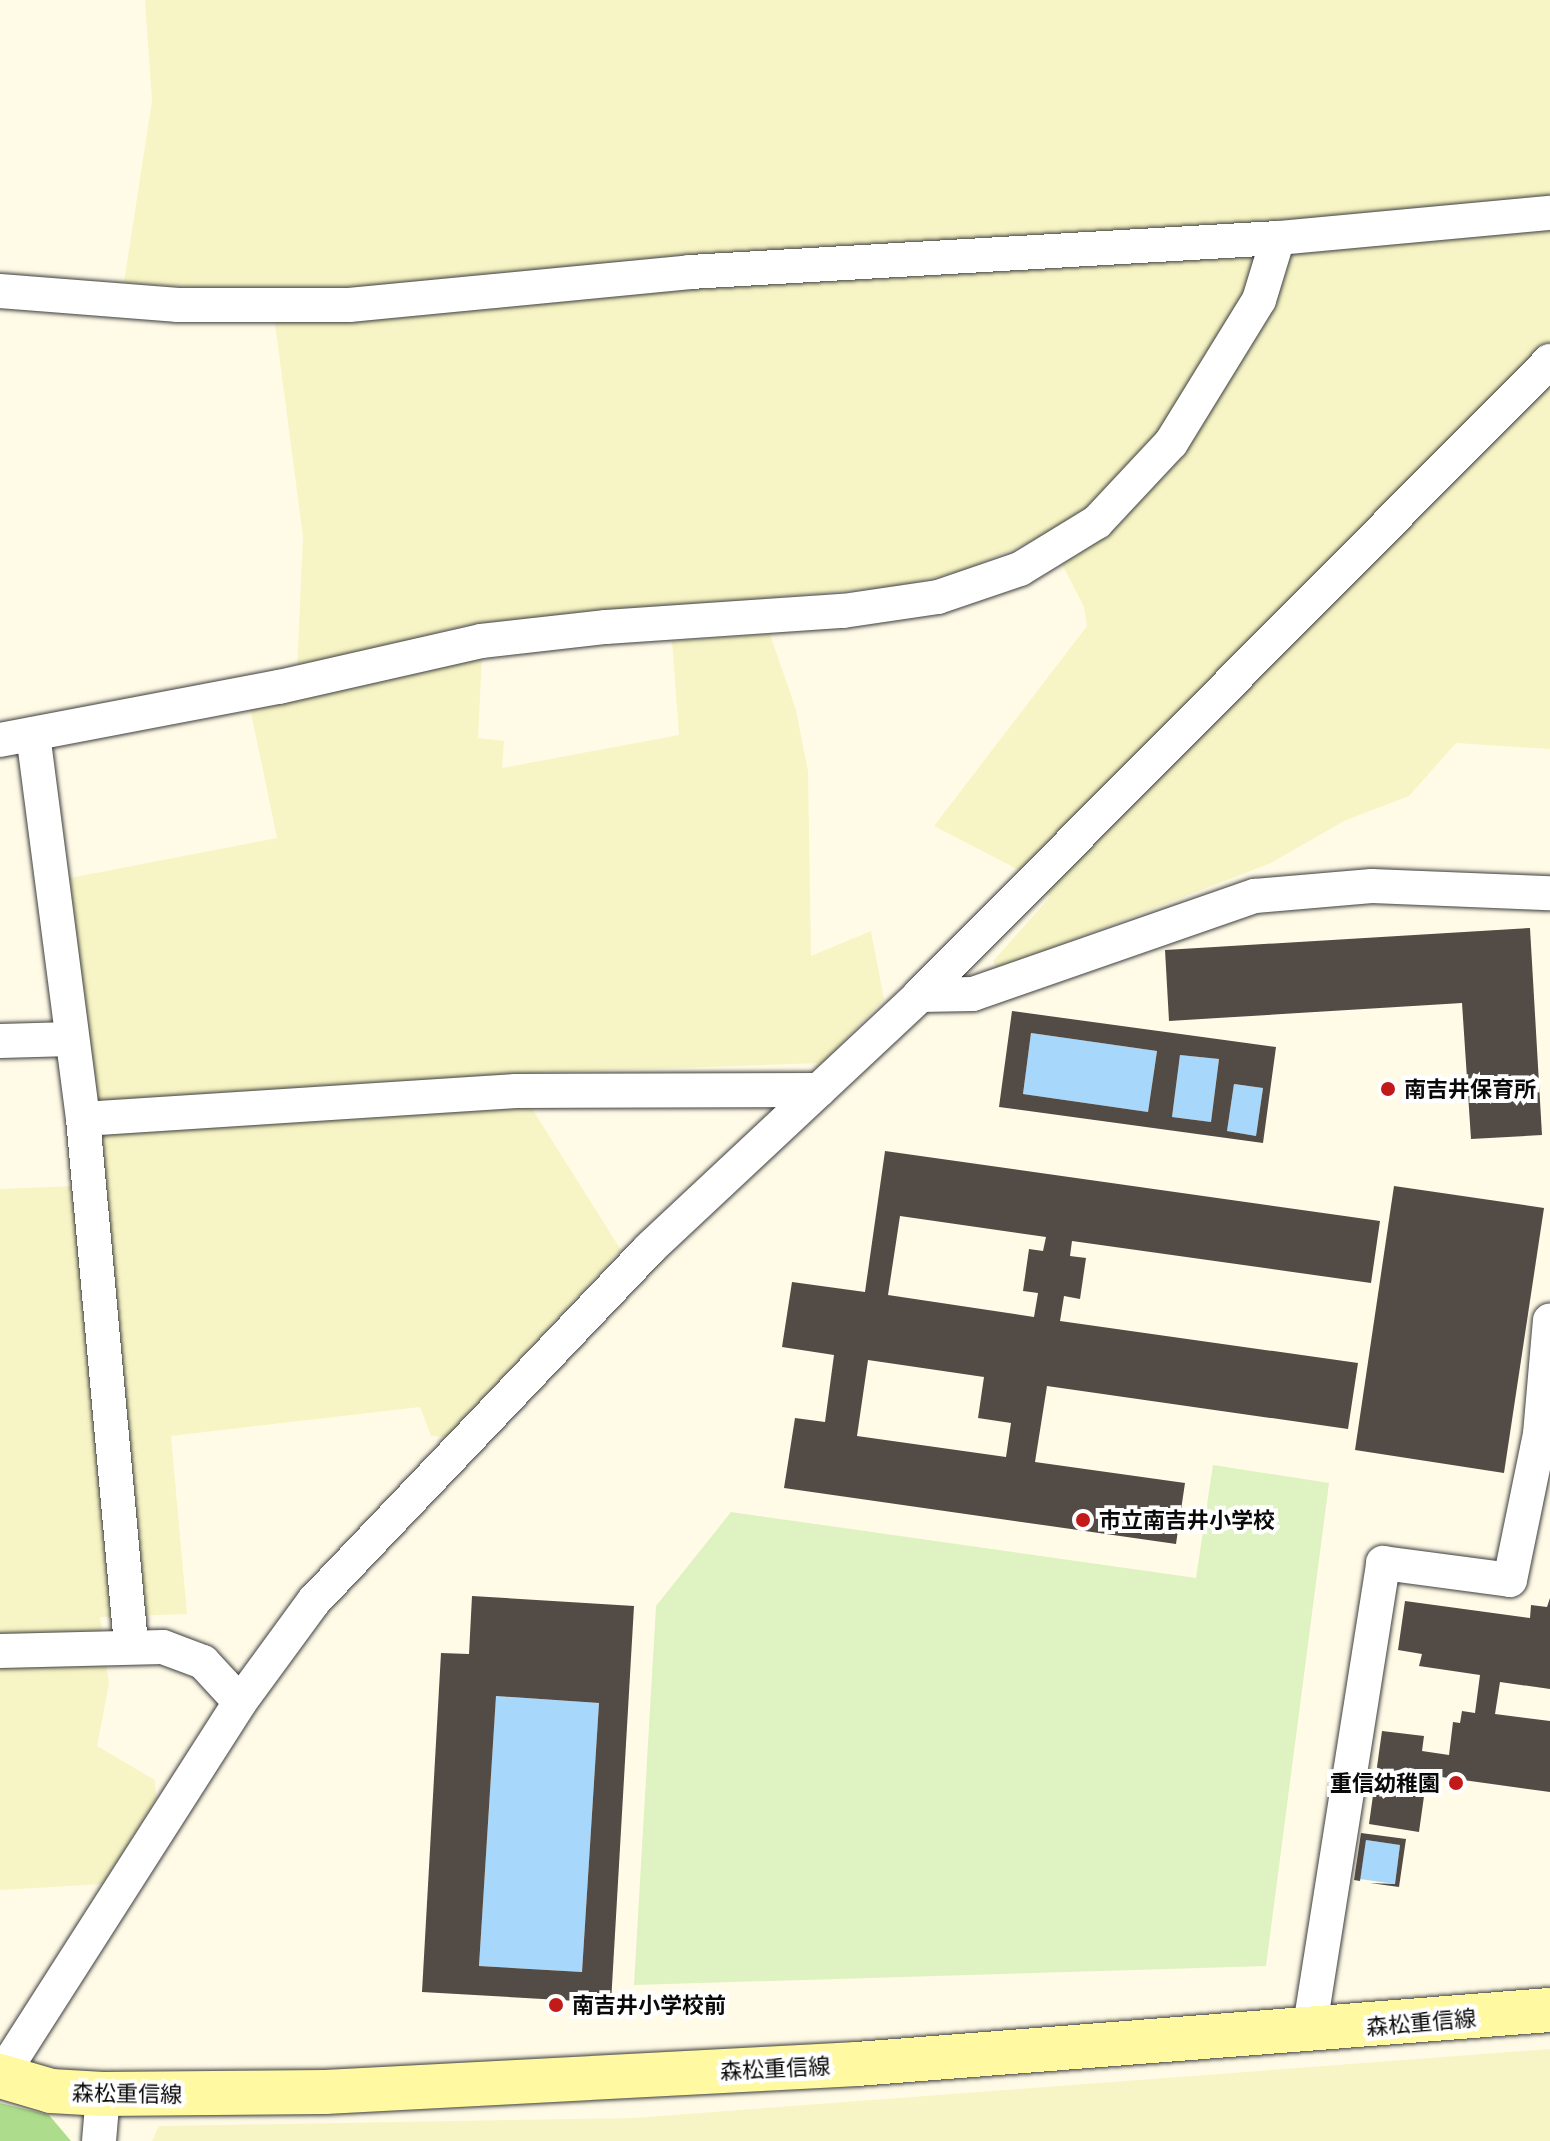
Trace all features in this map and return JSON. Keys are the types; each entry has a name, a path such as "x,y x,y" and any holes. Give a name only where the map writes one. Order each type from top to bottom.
{"main road":[{"name":"森松重信線","path":"0,2074 51,2091 103,2094 403,2088 1309,2032 1550,2010"}],"street":[{"path":"0,291 178,305 349,305 690,272 1278,238 1550,213"},
{"path":"131,1644 83,1119 72,1039 16,737 481,641 857,609 938,597 1020,569 1097,522 1171,443 1259,300 1278,238"},
{"path":"0,2074 240,1702 314,1601 649,1249 920,995 1550,361"},
{"path":"920,995 973,994 1255,896 1372,886 1550,893"},
{"path":"0,1041 72,1039"},
{"path":"83,1119 516,1091 819,1090"},
{"path":"1309,2032 1383,1563 1510,1580 1545,1432 1550,1320"},
{"path":"0,1651 131,1644 163,1647 203,1662 240,1702"},
{"path":"99,2141 103,2094"}],"shaded area":[{"path":"145,0 1550,0 1550,749 1456,743 1409,796 1344,821 1271,863 997,969 993,961 1050,897 1017,869 934,826 1087,626 1084,607 1064,568 1041,537 962,571 898,586 467,625 297,669 303,537 271,293 124,282 152,101"},
{"path":"770,634 796,710 808,771 811,956 871,931 884,999 823,1063 530,1073 531,1107 621,1250 447,1437 431,1436 420,1407 171,1436 187,1614 100,1617 109,1684 97,1746 155,1780 156,1799 103,1884 0,1890 0,1189 102,1185 70,878 277,838 250,708 482,656 478,738 504,741 502,768 679,735 672,641"},
{"path":"1550,2049 1550,2141 152,2141 159,2126 634,2118"}],"green space":[{"path":"1213,1465 1329,1483 1266,1966 634,1985 656,1606 731,1512 1196,1578"},
{"path":"0,2103 49,2115 71,2141 0,2141"}],"water":[{"path":"1031,1033 1157,1051 1148,1112 1023,1094"},
{"path":"1180,1055 1219,1059 1211,1122 1172,1117"},
{"path":"1234,1084 1263,1088 1256,1136 1227,1131"},
{"path":"496,1696 599,1703 582,1972 479,1966"},
{"path":"1366,1840 1400,1845 1395,1884 1360,1879"}],"building":[{"path":"1530,928 1542,1135 1471,1139 1462,1003 1169,1021 1165,950"},
{"path":"1012,1011 1276,1047 1263,1143 999,1107","holes":["1031,1033 1157,1051 1148,1112 1023,1094","1180,1055 1219,1059 1211,1122 1172,1117","1234,1084 1263,1088 1256,1136 1227,1131"]},
{"path":"885,1151 1380,1221 1371,1283 1072,1241 1070,1256 1086,1258 1080,1299 1064,1296 1060,1321 1358,1363 1348,1429 1047,1386 1035,1462 1185,1483 1176,1544 784,1488 795,1418 825,1422 834,1355 782,1347 792,1282 865,1292","holes":["900,1216 1046,1237 1043,1251 1029,1249 1023,1291 1038,1293 1034,1317 888,1295","868,1360 984,1377 978,1418 1011,1423 1006,1457 857,1436"]},
{"path":"1394,1186 1544,1208 1504,1473 1355,1450"},
{"path":"472,1596 634,1606 611,2003 422,1992 441,1653 469,1654","holes":["496,1696 599,1703 582,1972 479,1966"]},
{"path":"1550,1598 1550,1689 1500,1682 1495,1714 1550,1721 1550,1792 1427,1775 1419,1832 1369,1824 1382,1731 1424,1736 1422,1751 1449,1755 1453,1722 1460,1723 1462,1711 1475,1713 1480,1675 1419,1666 1422,1654 1398,1650 1405,1601 1530,1618 1531,1605 1547,1607"},
{"path":"1361,1833 1406,1839 1399,1887 1370,1883 1395,1884 1400,1845 1366,1840 1360,1881 1354,1880"}],"place":[{"name":"南吉井保育所","path":"1388,1089"},
{"name":"市立南吉井小学校","path":"1083,1520"},
{"name":"重信幼稚園","path":"1456,1783"},
{"name":"南吉井小学校前","path":"556,2005"}]}
